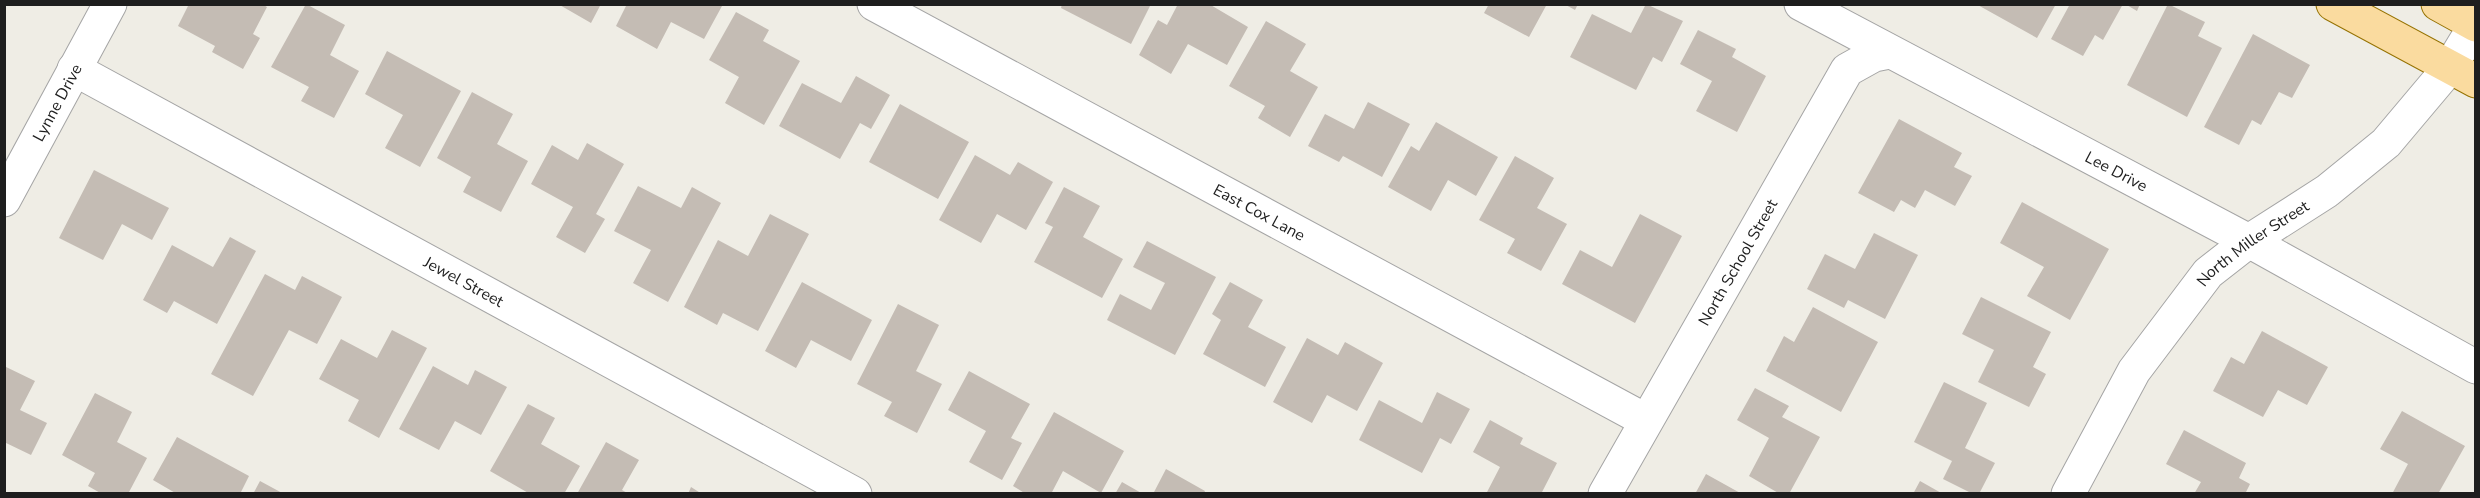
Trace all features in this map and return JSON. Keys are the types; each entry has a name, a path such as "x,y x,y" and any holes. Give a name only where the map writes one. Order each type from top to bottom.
{"main road":[{"path":"2333,4 2462,74"},
{"path":"2438,4 2475,25"}],"street":[{"name":"Lynne Drive","path":"4,200 110,4"},
{"name":"East Cox Lane","path":"874,4 1645,420"},
{"name":"Lee Drive","path":"1801,4 2249,241 2475,367"},
{"name":"North Miller Street","path":"2068,494 2134,371 2208,273 2249,241 2327,191 2386,143 2462,74 2475,25"},
{"name":"North School Street","path":"1605,494 1645,420 1848,70 1874,55 1889,52"},
{"name":"Jewel Street","path":"74,69 855,494"}],"building":[{"path":"189,4 262,4 267,7 253,34 260,38 243,69 212,52 215,46 178,26"},
{"path":"306,4 345,25 330,55 359,71 334,118 301,101 309,87 271,67"},
{"path":"558,4 601,4 591,23"},
{"path":"627,4 720,4 722,6 704,39 671,22 657,49 616,26"},
{"path":"1062,4 1151,4 1131,44 1061,8"},
{"path":"1178,4 1209,4 1248,27 1227,65 1188,44 1171,74 1139,55 1158,20 1167,25"},
{"path":"1489,4 1547,4 1529,37 1484,13"},
{"path":"1564,4 1578,4 1575,10"},
{"path":"1646,4 1683,21 1662,62 1653,57 1636,90 1570,57 1592,14 1631,33"},
{"path":"1976,4 2056,4 2037,38"},
{"path":"2070,4 2123,4 2103,40 2095,35 2083,56 2051,39"},
{"path":"2125,4 2140,4 2137,11"},
{"path":"2168,4 2205,22 2198,36 2222,48 2187,117 2127,85"},
{"path":"736,12 769,30 763,41 800,61 764,125 725,103 739,77 709,60"},
{"path":"1266,21 1306,44 1290,71 1318,87 1290,137 1258,118 1265,106 1229,86"},
{"path":"1698,30 1736,49 1732,57 1766,76 1737,132 1696,111 1712,81 1680,64"},
{"path":"2253,34 2310,65 2292,98 2279,92 2261,125 2252,120 2239,145 2204,127"},
{"path":"387,51 461,91 420,167 385,148 403,115 365,94"},
{"path":"856,76 890,95 871,129 860,123 840,159 779,126 802,83 841,103"},
{"path":"472,92 513,114 497,144 528,161 501,212 463,192 471,177 437,158"},
{"path":"1368,102 1410,124 1382,177 1343,156 1339,162 1308,146 1325,114 1354,129"},
{"path":"900,104 969,142 938,199 869,162"},
{"path":"1899,119 1962,153 1954,167 1972,176 1955,206 1925,190 1915,208 1901,200 1894,212 1858,193"},
{"path":"1436,122 1498,157 1476,196 1448,180 1431,211 1388,187 1411,146 1419,151"},
{"path":"587,143 624,164 596,214 605,219 585,253 556,237 573,207 531,184 552,145 578,160"},
{"path":"975,155 1010,175 1018,162 1053,182 1026,230 997,214 981,243 939,220"},
{"path":"1515,156 1554,178 1537,208 1567,224 1541,271 1507,253 1515,239 1479,220"},
{"path":"94,170 169,208 152,240 122,224 103,260 59,238"},
{"path":"638,186 681,208 692,187 721,203 668,302 633,283 651,250 614,231"},
{"path":"1064,187 1100,206 1083,237 1123,259 1102,298 1034,262 1053,227 1045,223"},
{"path":"2022,202 2109,249 2070,320 2027,296 2044,267 2000,243"},
{"path":"770,214 809,234 758,331 723,313 717,325 684,307 718,240 748,256"},
{"path":"1640,214 1682,236 1635,323 1562,284 1580,250 1612,267"},
{"path":"1874,233 1918,255 1885,319 1848,300 1844,308 1807,289 1825,254 1855,269"},
{"path":"230,237 256,251 217,324 174,301 167,313 143,300 172,245 213,267"},
{"path":"1147,241 1216,277 1175,355 1107,320 1120,294 1151,310 1165,283 1133,267"},
{"path":"265,274 295,290 302,276 342,297 317,344 289,330 253,396 211,374"},
{"path":"802,282 872,320 851,361 811,340 796,368 765,351"},
{"path":"1230,282 1263,300 1248,327 1286,347 1265,387 1203,354 1221,320 1212,314"},
{"path":"1981,297 2051,332 2033,367 2046,374 2029,407 1978,382 1994,350 1962,334"},
{"path":"898,304 939,325 916,371 942,384 917,433 884,416 892,402 857,384"},
{"path":"1813,307 1878,342 1841,412 1766,371 1784,336 1794,342"},
{"path":"392,330 427,348 379,438 348,421 359,400 319,379 341,339 377,358"},
{"path":"2262,331 2328,367 2307,405 2278,390 2263,417 2213,391 2231,357 2244,364"},
{"path":"1307,338 1338,355 1345,342 1383,363 1357,411 1327,395 1312,423 1273,402"},
{"path":"4,366 35,381 20,410 47,423 31,455 4,442"},
{"path":"433,366 468,385 475,370 507,387 481,435 455,421 439,450 399,429"},
{"path":"969,371 1030,404 1011,438 1022,443 1002,480 969,462 986,431 948,410"},
{"path":"1944,382 1987,403 1965,448 1995,463 1979,494 1973,494 1943,479 1952,461 1914,442"},
{"path":"1755,388 1789,406 1782,417 1820,437 1789,494 1780,494 1749,476 1769,438 1737,420"},
{"path":"1437,392 1470,409 1451,444 1440,438 1422,473 1359,440 1379,400 1422,423"},
{"path":"95,393 132,412 117,442 147,458 128,494 102,494 88,486 95,473 62,455"},
{"path":"528,404 555,418 541,444 580,466 564,494 530,494 490,471"},
{"path":"2402,411 2465,446 2438,494 2392,494 2408,464 2380,449"},
{"path":"1054,412 1124,451 1101,493 1063,471 1051,494 1026,494 1013,486"},
{"path":"1490,420 1523,438 1520,444 1557,463 1541,494 1486,494 1500,467 1473,452"},
{"path":"2184,430 2246,463 2239,478 2250,484 2245,494 2194,494 2201,482 2166,464"},
{"path":"177,437 249,476 240,494 177,494 153,480"},
{"path":"606,442 639,460 622,490 629,494 577,494"},
{"path":"1166,469 1205,491 1204,494 1153,494"},
{"path":"1706,474 1742,494 1695,494"},
{"path":"260,481 284,494 253,494"},
{"path":"1920,481 1943,494 1913,494"},
{"path":"1122,482 1143,494 1115,494"},
{"path":"691,487 702,494 688,494"}]}
